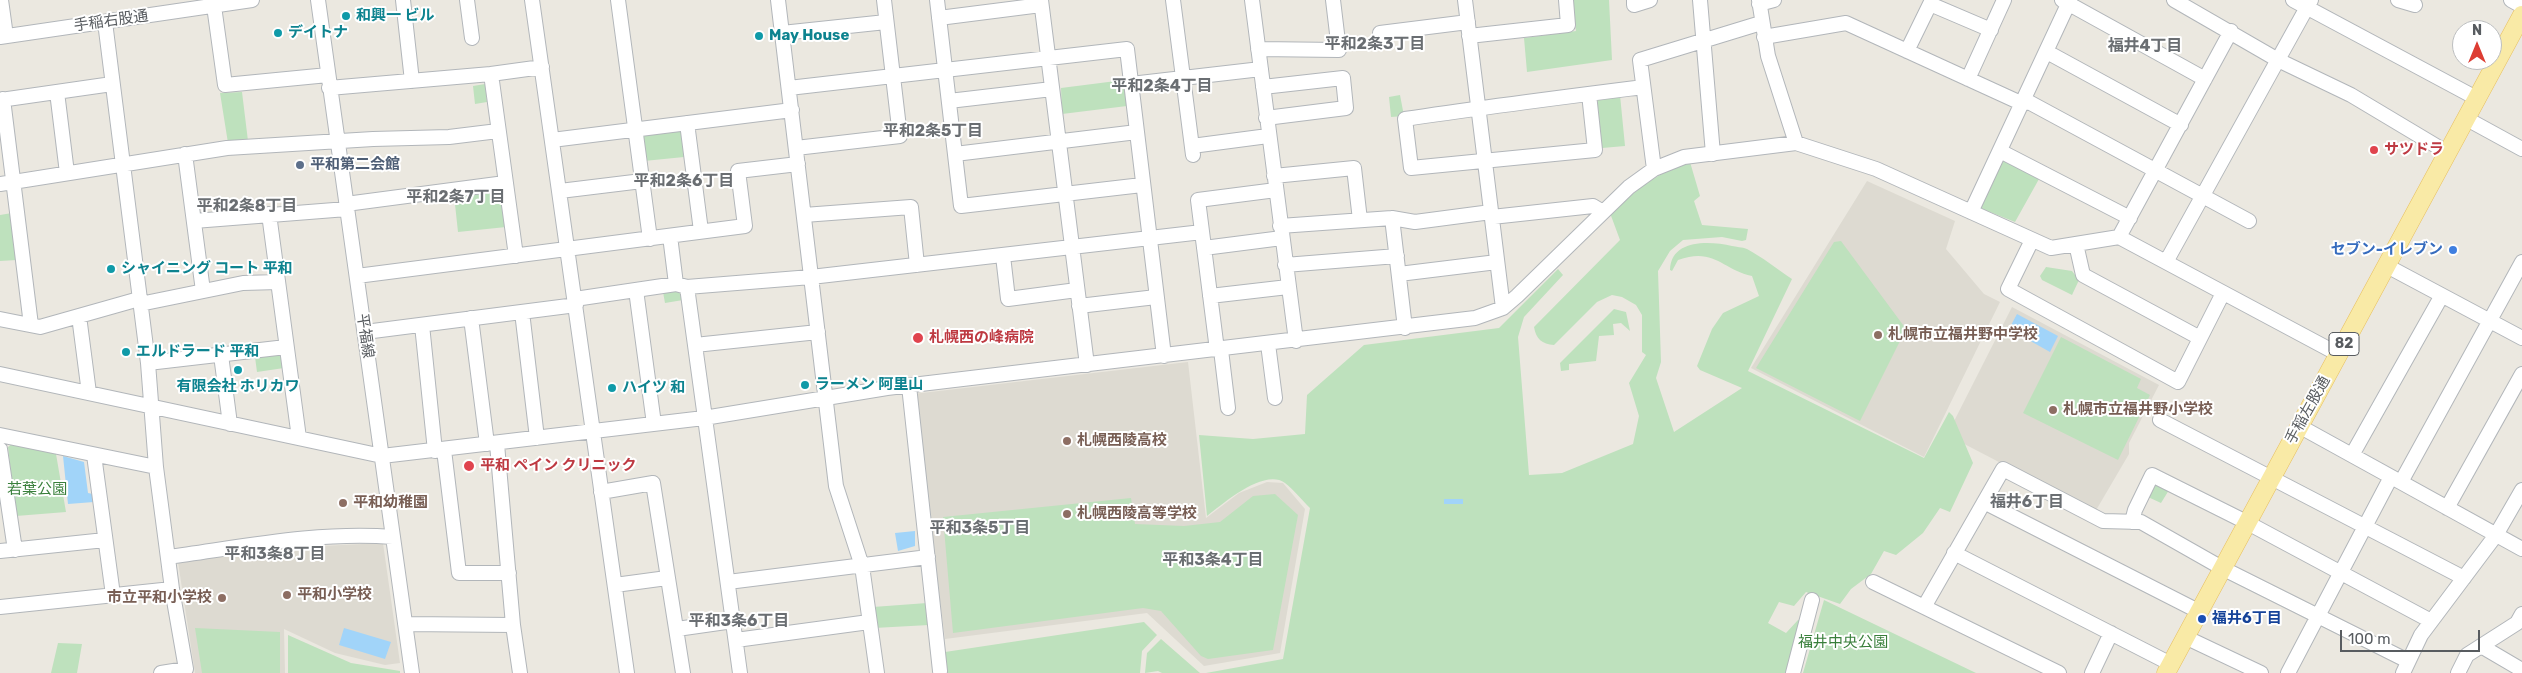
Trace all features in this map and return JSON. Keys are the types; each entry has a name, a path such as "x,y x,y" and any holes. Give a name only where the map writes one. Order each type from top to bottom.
{"main road":[{"name":"手稲左股通","path":"2168,668 2271,476 2467,120 2522,15"}],"street":[{"path":"1,0 3,36"},
{"name":"手稲右股通","path":"3,36 105,22 206,5 252,0"},
{"name":"平福線","path":"318,0 412,673"},
{"path":"402,0 412,81"},
{"path":"467,0 472,38"},
{"path":"532,0 627,673"},
{"path":"618,0 650,239"},
{"path":"778,0 836,486 862,566 877,673"},
{"path":"796,148 900,136 884,0"},
{"path":"937,0 962,206 1142,186"},
{"path":"1173,0 1192,151 1268,136"},
{"path":"1252,0 1268,136 1296,341"},
{"path":"1258,49 1339,50 1333,0"},
{"path":"1465,0 1480,108 1503,308"},
{"path":"1470,36 1568,25 1566,0"},
{"path":"1634,0 1634,4 1650,0"},
{"path":"1700,0 1713,154"},
{"path":"1774,0 1759,2 1761,23 1768,56 1796,143"},
{"path":"1968,79 2004,0"},
{"path":"2174,0 2278,60 2344,92 2448,153"},
{"path":"2293,0 2308,4 2478,99"},
{"path":"2399,0 2415,4"},
{"path":"2511,0 2522,6"},
{"path":"1971,212 2047,52 2067,1 2205,79"},
{"path":"939,18 1041,2 1087,365"},
{"path":"1907,51 1930,4 1991,30"},
{"path":"2166,262 2308,4"},
{"path":"206,5 225,85 412,81 542,67"},
{"path":"105,22 148,364 156,467 172,589 186,670 161,673"},
{"path":"782,33 886,22"},
{"path":"1380,33 1468,22"},
{"path":"1654,169 1640,60 1761,23"},
{"path":"1764,37 1846,23 1968,79 2024,102 2248,221"},
{"path":"2119,237 2232,32"},
{"path":"789,88 945,68 1127,48 1142,186 1164,356"},
{"path":"2047,52 2181,125"},
{"path":"1131,84 1261,69"},
{"path":"491,74 516,256"},
{"path":"1263,87 1343,78 1346,108 1266,118"},
{"path":"31,325 2,100 112,84"},
{"path":"1589,94 1595,150 1411,168 1405,120 1480,108 1643,87"},
{"path":"949,101 1052,89"},
{"path":"57,92 67,173"},
{"path":"552,140 792,110"},
{"path":"2467,120 2522,149"},
{"path":"686,123 701,231"},
{"path":"0,184 227,148 372,139 449,138 498,131"},
{"path":"955,154 1137,132"},
{"path":"0,374 382,456 704,418 908,386 1405,328 1476,318 1503,308 1628,187 1654,169 1684,157 1796,143 1876,169 2051,248 2119,237 2338,354"},
{"path":"2000,151 2130,218"},
{"path":"185,154 203,291"},
{"path":"357,276 745,226 738,171 798,164"},
{"path":"1228,408 1210,296 1198,200 1354,168 1360,220"},
{"path":"560,191 642,181"},
{"path":"194,221 347,206 505,183"},
{"path":"1204,248 1281,232 1360,220 1392,218 1415,222 1593,206 1603,212"},
{"path":"804,215 911,207 917,265"},
{"path":"270,214 298,438"},
{"path":"1392,218 1405,328"},
{"path":"364,332 522,312 636,290 811,277 1202,232"},
{"path":"670,236 695,345 740,673"},
{"path":"2032,240 2008,289 2178,382 2223,292"},
{"path":"2076,244 2082,275 2200,338"},
{"path":"1003,256 1008,299 1077,290"},
{"path":"1285,265 1396,256"},
{"path":"1399,274 1497,262"},
{"path":"2288,673 2365,525 2396,480 2522,262"},
{"path":"2387,266 2441,297 2522,338"},
{"path":"0,319 40,327 140,301 243,283 278,282"},
{"path":"1210,296 1288,287"},
{"path":"636,290 654,424"},
{"path":"1079,306 1156,297"},
{"path":"2352,455 2441,297"},
{"path":"522,312 537,438"},
{"path":"80,316 89,393"},
{"path":"471,318 492,444 520,673"},
{"path":"422,325 459,573 509,573"},
{"path":"695,345 818,332"},
{"path":"1268,344 1275,398"},
{"path":"148,364 286,347"},
{"path":"221,355 230,424"},
{"path":"2447,508 2522,374"},
{"path":"908,386 940,671"},
{"path":"2160,420 2271,476 2464,578"},
{"path":"2299,426 2522,549"},
{"path":"0,435 156,467"},
{"path":"0,449 15,550"},
{"path":"94,455 114,595"},
{"path":"1924,607 2003,469 2103,521 2141,522 2222,568 2317,615 2406,667 2420,635 2496,536 2522,490"},
{"path":"2132,522 2135,510 2152,475 2246,522 2431,621"},
{"path":"601,492 653,483 683,673"},
{"path":"1984,502 2198,611"},
{"path":"168,557 307,539 364,534 393,537"},
{"path":"0,551 105,540"},
{"path":"1954,553 2111,633 2168,668"},
{"path":"728,582 928,556"},
{"path":"615,585 668,578"},
{"path":"1873,582 2059,673"},
{"path":"0,608 172,589"},
{"path":"1793,673 1812,600"},
{"path":"2458,673 2467,655 2517,623 2522,614"},
{"path":"677,629 733,621"},
{"path":"736,640 869,622"},
{"path":"405,624 513,626"},
{"path":"2092,673 2111,633"},
{"path":"2185,637 2261,673"},
{"path":"2481,646 2518,670"}],"shaded area":[{"name":"札幌市立福井野中学校","path":"1867,181 1955,221 1946,249 1984,294 2000,302 1924,457 1751,368"},
{"name":"札幌市立福井野小学校","path":"2012,307 2159,385 2129,443 2129,454 2095,512 1947,435"},
{"name":"札幌西陵高等学校","path":"1188,362 1206,518 1239,493 1267,482 1283,483 1305,509 1280,653 1204,666 1147,613 945,639 913,394"},
{"name":"平和小学校","path":"383,543 400,663 385,665 335,653 284,629 285,673 195,673 178,562 301,547"}],"green space":[{"path":"1572,0 1609,0 1612,60 1527,72 1524,38 1576,31"},
{"path":"1124,80 1127,106 1062,114 1061,88"},
{"path":"485,84 487,102 475,104 473,86"},
{"path":"242,92 248,141 228,143 220,93"},
{"path":"1400,95 1404,116 1391,117 1389,97"},
{"path":"1620,95 1625,146 1602,148 1597,97"},
{"path":"681,130 684,157 644,161 641,135"},
{"path":"2004,159 2039,179 2015,222 1980,208"},
{"path":"1690,162 1700,196 1694,201 1702,225 1748,229 1746,240 1742,241 1722,237 1683,240 1670,251 1658,271 1661,362 1656,378 1674,432 1742,388 1700,370 1697,366 1712,329 1723,313 1759,296 1752,276 1718,261 1701,256 1691,257 1678,260 1672,271 1670,270 1672,260 1677,252 1693,244 1713,243 1745,248 1792,279 1748,371 1924,458 1949,412 1953,416 1973,463 1950,512 1940,508 1923,533 1896,555 1884,551 1871,574 1851,589 1840,604 1806,592 1794,606 1779,602 1768,623 1786,633 1798,620 1805,618 1790,673 1206,673 1283,659 1310,508 1285,483 1276,480 1266,480 1245,489 1207,516 1199,435 1253,439 1305,434 1307,395 1364,345 1499,328 1558,269 1563,275 1524,317 1518,337 1529,475 1562,473 1633,444 1639,416 1629,383 1646,355 1642,352 1642,315 1636,305 1622,297 1612,295 1597,302 1554,345 1540,340 1536,335 1534,327 1620,240 1610,213 1657,177"},
{"path":"496,190 501,194 506,227 458,232 454,195"},
{"path":"12,213 17,260 0,261 0,215"},
{"path":"1841,241 1906,329 1860,421 1756,368 1834,242"},
{"path":"2046,267 2072,271 2079,280 2072,295 2042,280 2040,276"},
{"path":"676,290 682,295 683,300 665,303 663,292"},
{"path":"1614,309 1626,312 1630,331 1621,323 1613,324 1614,335 1599,336 1596,361 1569,364 1569,370 1561,371 1560,363"},
{"path":"2061,337 2141,379 2137,388 2150,395 2118,460 2023,413"},
{"path":"279,354 282,357 284,368 257,372 255,357"},
{"name":"若葉公園","path":"12,444 56,454 66,512 16,516 8,447"},
{"path":"2155,484 2169,490 2161,503 2148,497"},
{"path":"1275,494 1298,515 1273,650 1208,659 1201,656 1161,611 1143,608 953,633 943,517 1131,498 1135,524 1184,526 1220,522 1253,496"},
{"name":"福井中央公園","path":"1824,600 1976,673 1803,673"},
{"path":"927,603 929,625 874,628 873,607"},
{"path":"1144,622 1157,635 1142,651 1140,673 947,673 945,652"},
{"path":"195,628 280,632 280,673 202,673"},
{"path":"288,635 351,663 400,671 400,673 288,673"},
{"path":"1161,639 1200,673 1162,673 1158,671 1145,673 1147,653"},
{"path":"58,643 82,644 77,673 51,673"}],"water":[{"path":"2017,314 2058,336 2050,352 2009,329"},
{"path":"63,456 84,462 88,493 93,494 94,502 68,504"},
{"path":"1444,499 1463,499 1463,504 1444,504"},
{"path":"915,531 915,546 898,551 895,533"},
{"path":"344,628 391,642 385,659 339,645"}],"place":[{"name":"和興一 ビル","path":"346,16"},
{"name":"デイトナ","path":"278,33"},
{"name":"May House","path":"759,36"},
{"name":"サツドラ","path":"2374,150"},
{"name":"平和第二会館","path":"300,165"},
{"name":"セブン-イレブン","path":"2453,250"},
{"name":"シャイニング コート 平和","path":"111,269"},
{"name":"札幌市立福井野中学校","path":"1878,335"},
{"name":"札幌西の峰病院","path":"918,338"},
{"name":"エルドラード 平和","path":"126,352"},
{"name":"有限会社 ホリカワ","path":"238,370"},
{"name":"ラーメン 阿里山","path":"805,385"},
{"name":"ハイツ 和","path":"612,388"},
{"name":"札幌市立福井野小学校","path":"2053,410"},
{"name":"札幌西陵高校","path":"1067,441"},
{"name":"平和 ペイン クリニック","path":"469,466"},
{"name":"平和幼稚園","path":"343,503"},
{"name":"札幌西陵高等学校","path":"1067,514"},
{"name":"平和小学校","path":"287,595"},
{"name":"市立平和小学校","path":"222,598"},
{"name":"福井6丁目","path":"2202,619"}],"district":[{"name":"平和2条3丁目","path":"1375,44"},
{"name":"福井4丁目","path":"2145,46"},
{"name":"平和2条4丁目","path":"1162,86"},
{"name":"平和2条5丁目","path":"933,131"},
{"name":"平和2条6丁目","path":"684,181"},
{"name":"平和2条7丁目","path":"456,197"},
{"name":"平和2条8丁目","path":"247,206"},
{"name":"福井6丁目","path":"2027,502"},
{"name":"平和3条5丁目","path":"980,528"},
{"name":"平和3条8丁目","path":"275,554"},
{"name":"平和3条4丁目","path":"1213,560"},
{"name":"平和3条6丁目","path":"739,621"}]}
